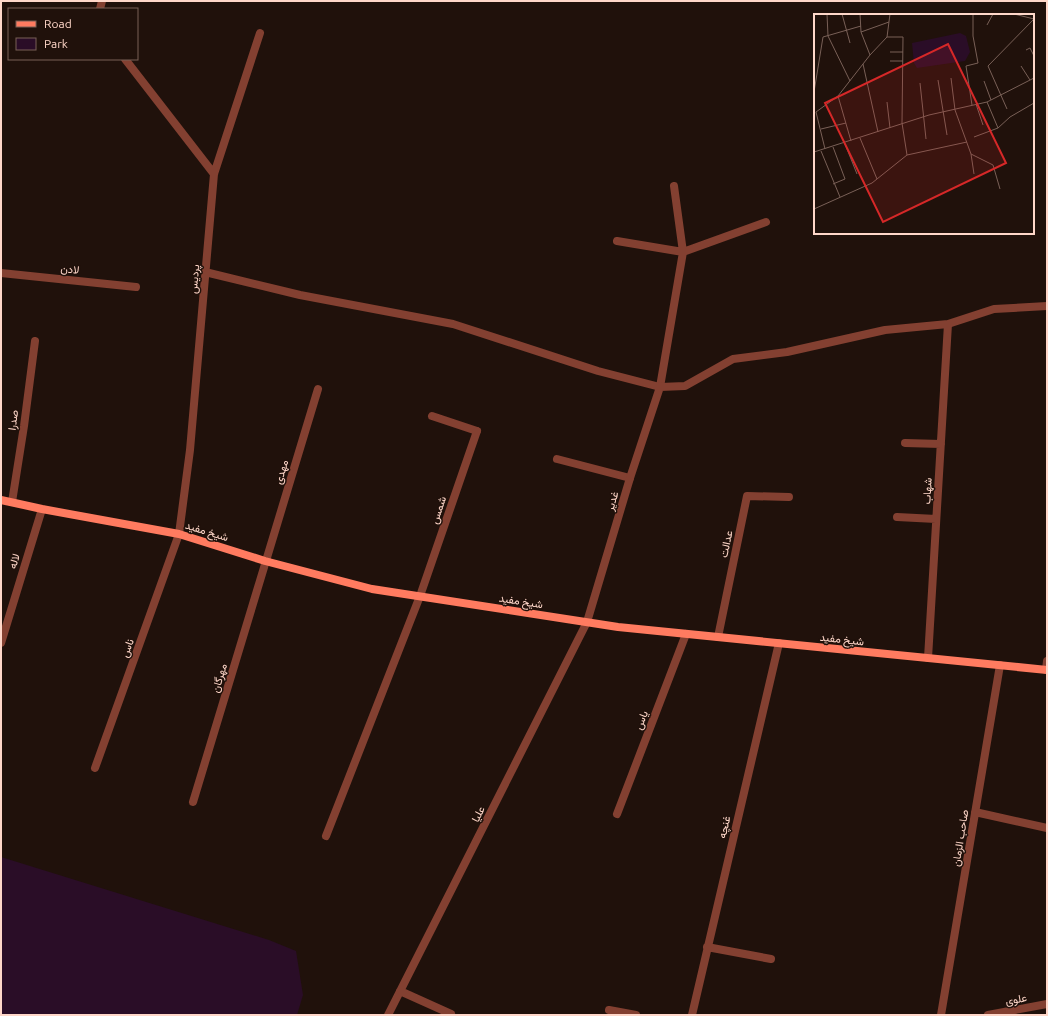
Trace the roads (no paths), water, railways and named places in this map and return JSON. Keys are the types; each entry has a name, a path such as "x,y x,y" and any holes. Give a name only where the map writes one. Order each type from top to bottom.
{"main road":[{"name":"شیخ مفید","path":"1,500 179,534 265,561 372,589 618,627 1000,665 1047,667"}],"street":[{"name":"پردیس","path":"179,534 190,450 214,174 260,33"},
{"path":"125,60 214,174"},
{"name":"غدیر","path":"587,622 630,478 660,387 683,252 674,186"},
{"path":"617,241 683,252 766,222"},
{"path":"206,272 300,295 453,324 598,371 660,387 685,386 733,359 787,352 885,330 948,324 994,309 1047,306"},
{"name":"لادن","path":"1,273 136,287"},
{"name":"شهاب","path":"928,658 948,324"},
{"name":"صدرا","path":"12,502 35,341"},
{"name":"مهدی","path":"265,561 318,389"},
{"name":"شمس","path":"326,836 420,596 477,431 432,416"},
{"path":"905,443 941,444"},
{"path":"557,459 630,478"},
{"name":"عدالت","path":"718,637 747,496 789,497"},
{"name":"لاله","path":"1,643 42,509"},
{"path":"897,517 936,519"},
{"name":"ناس","path":"95,768 179,534"},
{"name":"مهرگان","path":"193,802 265,561"},
{"name":"علیا","path":"388,1015 587,622"},
{"name":"یاس","path":"617,814 686,634"},
{"name":"غنچه","path":"692,1015 778,643"},
{"name":"صاحب الزمان","path":"941,1015 1000,665"},
{"path":"975,812 1047,828"},
{"path":"708,947 770,959"},
{"path":"400,991 451,1014"},
{"name":"علوی","path":"988,1015 1047,1004"},
{"path":"609,1010 636,1015"}]}
